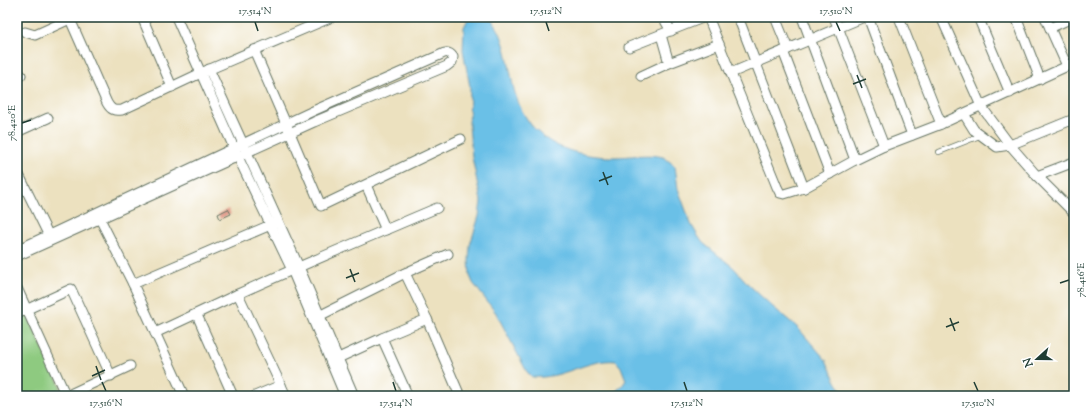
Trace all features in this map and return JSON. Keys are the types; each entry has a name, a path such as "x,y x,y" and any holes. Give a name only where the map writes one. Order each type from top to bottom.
{"street":[{"path":"142,17 172,86"},
{"path":"176,17 246,148 275,224 334,360 345,396"},
{"path":"25,32 35,35 69,18 111,109 115,111 122,110 205,71 332,17"},
{"path":"663,17 671,31"},
{"path":"629,47 707,17 777,187 780,193 788,194 804,188 884,146 964,114 1070,64 1045,17"},
{"path":"738,17 804,188"},
{"path":"775,17 785,50 830,174"},
{"path":"802,17 855,160"},
{"path":"834,17 884,146"},
{"path":"731,73 864,17"},
{"path":"868,17 912,135"},
{"path":"899,17 941,124"},
{"path":"941,17 980,106 1010,145 1037,176 1070,203 1074,214"},
{"path":"978,17 1010,93"},
{"path":"1016,17 1040,79"},
{"path":"1050,28 1074,17"},
{"path":"661,35 669,63"},
{"path":"641,76 669,63 719,44"},
{"path":"254,50 321,206 461,139"},
{"path":"17,256 49,238 288,129 445,52 451,54 453,57 452,62 447,66 288,129"},
{"path":"205,71 236,153 275,224"},
{"path":"964,114 974,130 997,147 1010,145 1074,119"},
{"path":"17,132 48,118"},
{"path":"1037,176 1074,162"},
{"path":"17,171 49,238"},
{"path":"366,184 386,230"},
{"path":"155,332 197,315 238,294 437,208"},
{"path":"98,215 133,284 184,396"},
{"path":"133,284 275,224"},
{"path":"17,250 49,238"},
{"path":"316,317 405,273 448,254"},
{"path":"405,273 460,396"},
{"path":"17,288 66,396 130,366"},
{"path":"17,314 71,289 111,376"},
{"path":"238,294 286,396"},
{"path":"197,315 233,396"},
{"path":"334,360 426,319"},
{"path":"382,338 408,396"},
{"path":"334,360 354,396"},
{"path":"255,396 281,384"}],"lane":[{"path":"939,152 982,135"}],"green space":[{"path":"26,312 61,388 43,396 17,396 17,316"}],"water":[{"path":"469,17 485,17 492,21 498,29 503,40 516,96 520,106 531,124 546,139 573,152 604,157 645,155 657,156 663,157 675,166 678,189 691,224 703,243 734,268 749,285 797,327 826,360 835,380 845,396 610,396 622,386 626,380 621,367 616,361 595,363 543,377 532,377 527,372 496,313 473,283 470,276 470,245 479,216 481,201 472,157 469,126 470,87 463,50 464,27"}],"building":[{"path":"228,209 231,214 220,219 218,214"}]}
